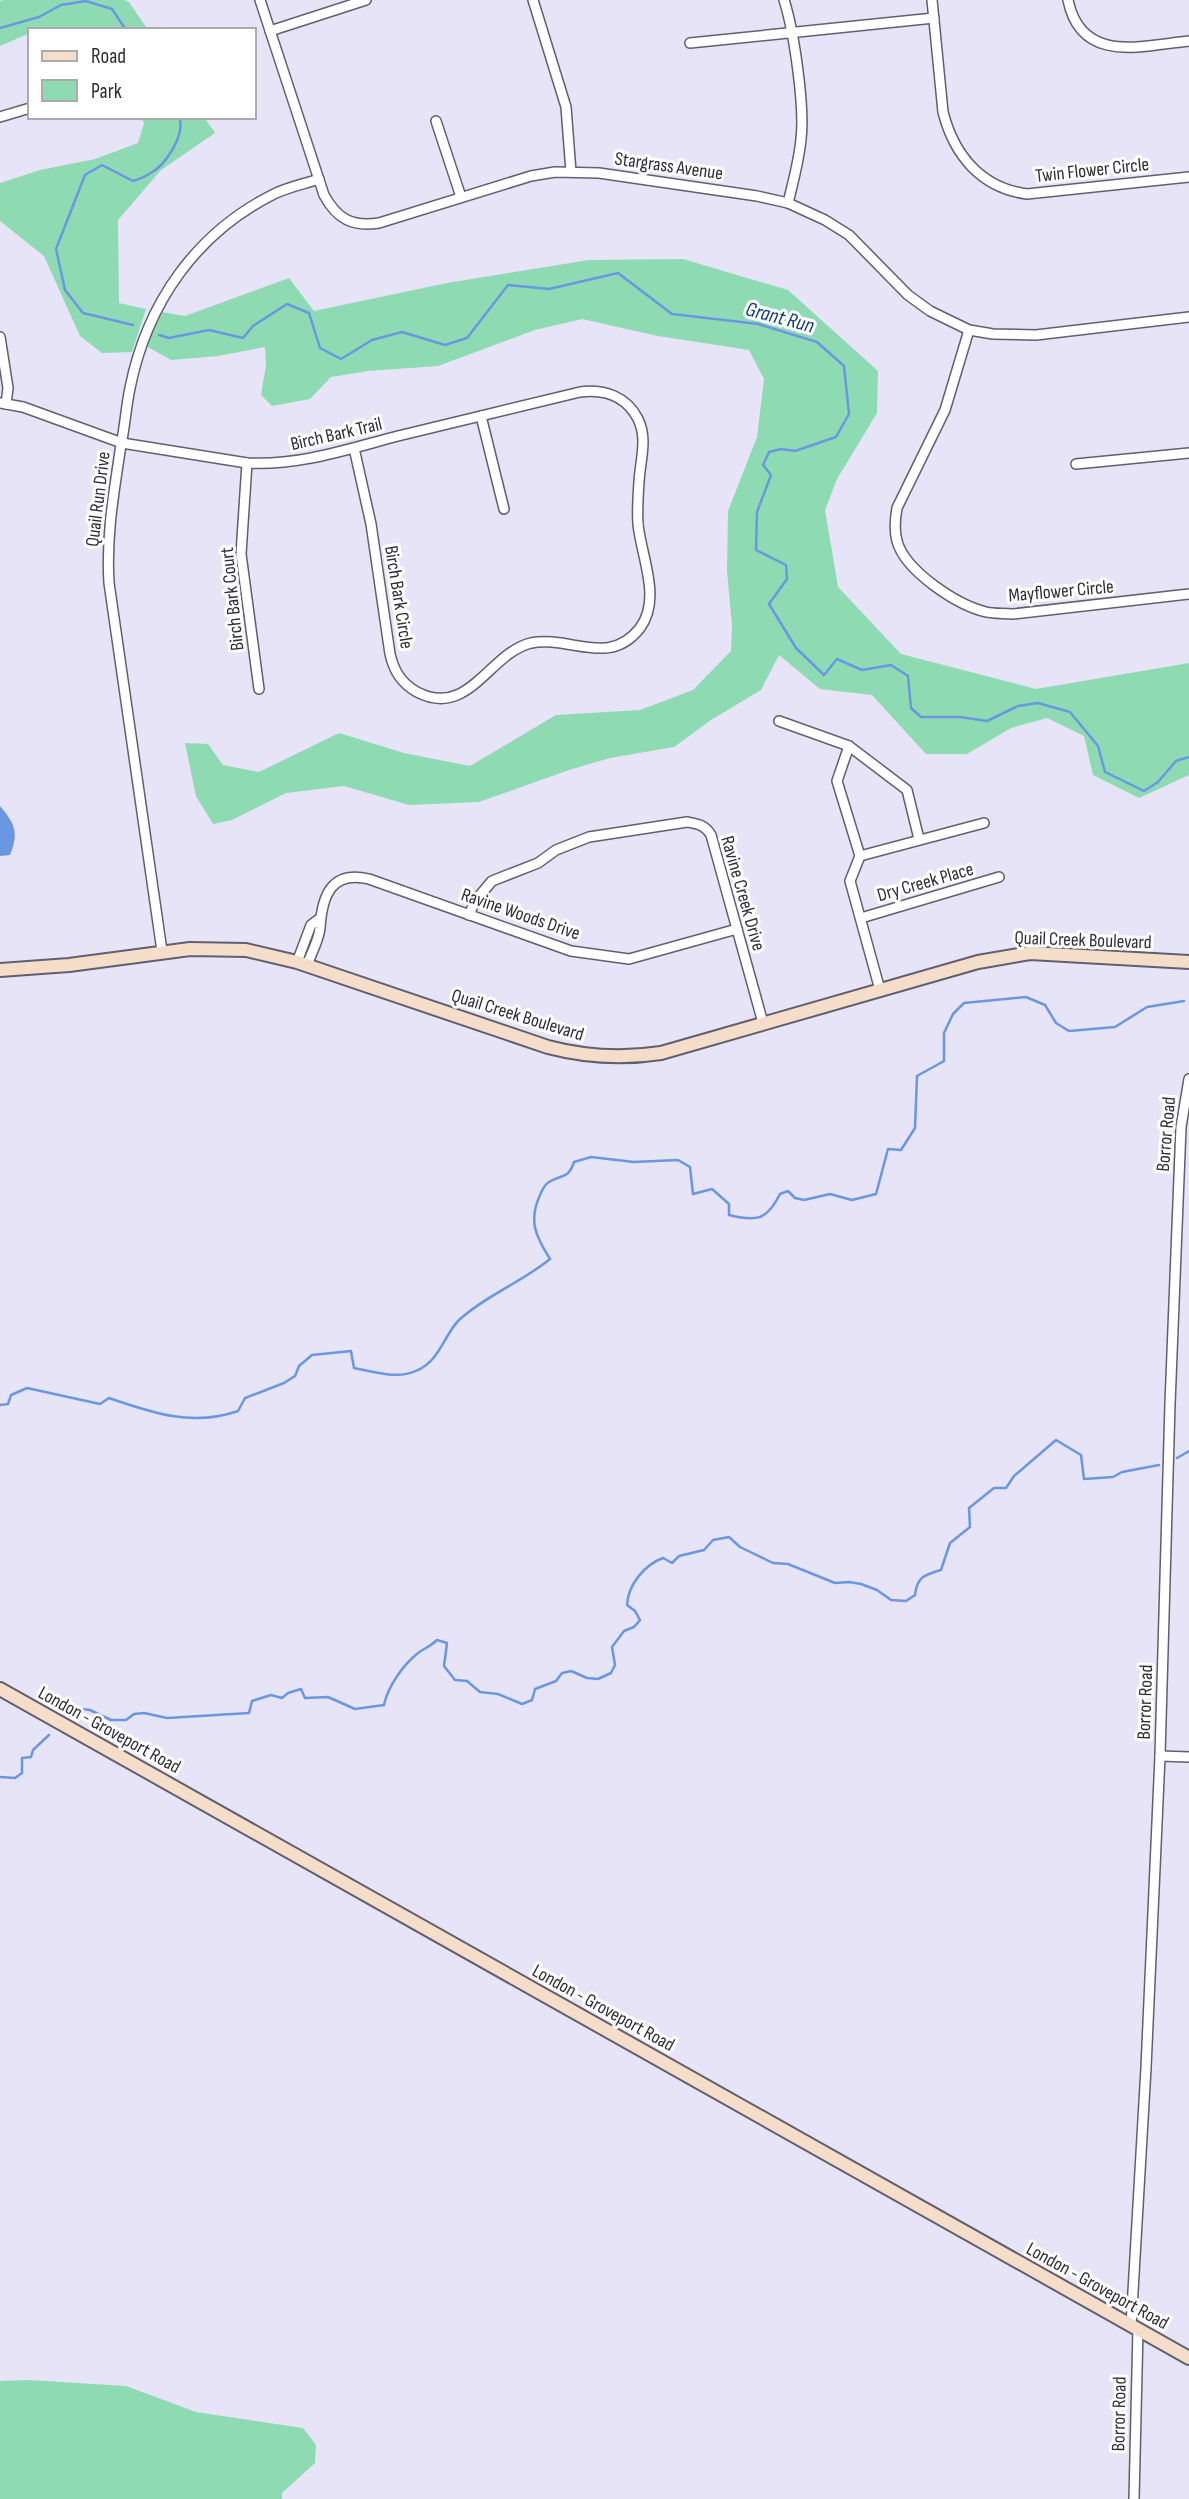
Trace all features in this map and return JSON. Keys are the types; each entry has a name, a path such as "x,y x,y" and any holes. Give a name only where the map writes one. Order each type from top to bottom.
{"main road":[{"name":"Quail Creek Boulevard","path":"0,970 69,965 162,951 225,948 274,955 548,1047 579,1055 613,1058 651,1054 1013,954 1189,962"},
{"name":"London - Groveport Road","path":"0,1689 1189,2358"}],"street":[{"name":"Stargrass Avenue","path":"260,0 324,195 336,214 356,224 379,223 531,176 571,172 599,173 676,183 788,203 825,220 849,235 908,295 969,330 993,334 1036,335 1189,317"},
{"path":"270,31 366,0"},
{"path":"533,0 566,107 571,172"},
{"path":"784,0 792,33 800,96 801,139 788,203"},
{"name":"Twin Flower Circle","path":"932,0 943,112 947,128 960,155 978,174 1009,190 1027,194 1189,177"},
{"path":"1068,0 1071,14 1078,26 1086,36 1098,43 1125,47 1189,41"},
{"path":"690,43 934,18"},
{"path":"0,117 28,109"},
{"path":"436,121 461,197"},
{"name":"Quail Run Drive","path":"162,951 109,583 107,549 109,518 130,387 154,315 180,270 198,250 245,210 276,193 319,179"},
{"name":"Mayflower Circle","path":"969,330 945,410 897,508 897,542 909,562 922,576 955,598 988,612 1013,614 1189,594"},
{"path":"0,337 8,388 3,403"},
{"name":"Birch Bark Trail","path":"3,403 23,407 122,443 247,463 291,462 593,390 606,392 629,406 641,427 643,451"},
{"path":"481,416 504,509"},
{"name":"Birch Bark Circle","path":"354,448 371,524 393,668 401,680 412,689 425,696 438,697 464,692 515,649 529,644 561,641 582,648 610,648 634,635 648,612 650,597 638,525 643,451"},
{"path":"1076,464 1189,453"},
{"name":"Birch Bark Court","path":"247,463 242,554 259,689"},
{"path":"779,721 849,746 907,790 919,839"},
{"path":"849,746 837,781 860,856 850,881 880,989"},
{"name":"Ravine Creek Drive","path":"469,915 475,901 492,881 538,863 556,850 590,837 687,822 699,824 707,828 711,835 763,1023"},
{"path":"860,856 984,822"},
{"name":"Ravine Woods Drive","path":"302,963 320,929 319,919 333,885 346,877 356,876 571,951 615,959 629,959 737,929"},
{"name":"Dry Creek Place","path":"861,918 999,877"},
{"name":"Borror Road","path":"1134,2499 1134,2328 1160,1756 1178,1177 1182,1114 1189,1079"},
{"path":"1160,1756 1189,1757"}],"green space":[{"path":"124,0 129,2 147,28 28,28 28,34 0,46 0,1"},
{"path":"142,119 205,119 215,133 161,170 118,220 119,303 146,309 132,352 102,353 80,336 44,256 0,221 0,183 40,170 95,159 138,143 144,123"},
{"path":"683,259 788,290 878,371 877,413 837,479 825,510 838,587 901,654 1036,689 1189,663 1189,775 1139,798 1093,775 1084,736 1047,718 1011,728 967,754 926,754 872,695 820,689 779,655 761,690 711,720 674,747 610,758 479,802 409,805 344,786 286,793 232,820 213,824 196,796 185,743 208,744 223,765 259,772 339,733 404,753 470,766 556,715 640,710 693,690 731,651 732,626 727,571 728,511 757,437 764,379 749,350 658,336 582,319 535,330 438,366 368,371 331,377 310,399 272,406 261,395 266,365 265,347 218,356 171,360 146,346 162,312 185,316 289,278 314,311 447,283 589,260"},
{"path":"28,2380 126,2386 196,2412 303,2428 316,2445 315,2463 282,2493 282,2499 0,2499 0,2381"}],"water":[{"path":"0,806 14,829 10,855 0,856"}],"waterway":[{"name":"Grant Run","path":"0,28 39,17 61,5 86,1 112,9 125,28"},
{"name":"Grant Run","path":"133,325 83,313 65,290 56,249 85,175 102,165 133,181 149,174 173,149 180,132 179,119"},
{"name":"Grant Run","path":"159,335 169,338 209,330 243,338 253,326 287,304 309,313 320,348 341,359 372,340 402,332 445,345 467,338 508,285 549,289 618,273 672,314 758,324 817,342 844,366 849,414 836,437 795,451 781,449 769,452 763,465 771,475 757,512 756,550 786,565 787,579 769,604 796,648 824,675 837,659 862,670 891,665 908,676 911,708 921,717 960,717 987,721 1018,706 1038,703 1070,712 1098,746 1105,772 1144,791 1158,782 1176,761 1189,757"},
{"path":"0,1405 8,1404 11,1395 27,1388 100,1404 109,1398 157,1413 205,1418 238,1411 245,1398 295,1376 299,1366 312,1355 351,1351 354,1368 386,1374 410,1373 432,1360 454,1326 469,1311 550,1259 535,1228 536,1204 546,1185 567,1174 574,1162 591,1157 634,1162 678,1160 690,1167 693,1194 712,1189 729,1204 729,1215 747,1218 766,1214 780,1194 788,1191 795,1198 804,1200 830,1194 852,1200 876,1194 888,1149 901,1150 915,1128 917,1076 944,1061 944,1033 953,1014 964,1003 1026,997 1045,1005 1056,1023 1069,1031 1115,1027 1147,1007 1184,1001"},
{"path":"76,1716 83,1709 111,1720 126,1720 134,1714 144,1713 167,1718 249,1713 252,1701 271,1695 282,1698 301,1689 305,1698 328,1697 355,1709 384,1705 402,1670 418,1653 437,1640 447,1643 444,1666 455,1680 467,1681 480,1692 498,1694 522,1704 532,1700 535,1689 556,1681 562,1673 571,1671 587,1678 598,1679 611,1673 615,1665 612,1647 624,1631 634,1627 640,1620 635,1611 627,1605 630,1590 650,1565 663,1558 672,1563 679,1556 704,1550 713,1540 729,1537 740,1547 773,1563 788,1564 835,1583 861,1584 877,1590 891,1600 906,1601 915,1595 922,1578 941,1570 950,1543 970,1527 969,1508 994,1488 1006,1488 1014,1476 1056,1440 1081,1455 1084,1479 1113,1477 1122,1472 1159,1465"},
{"path":"1177,1458 1189,1451"},
{"path":"0,1777 15,1778 22,1773 22,1758 31,1757 33,1750 49,1735"}]}
